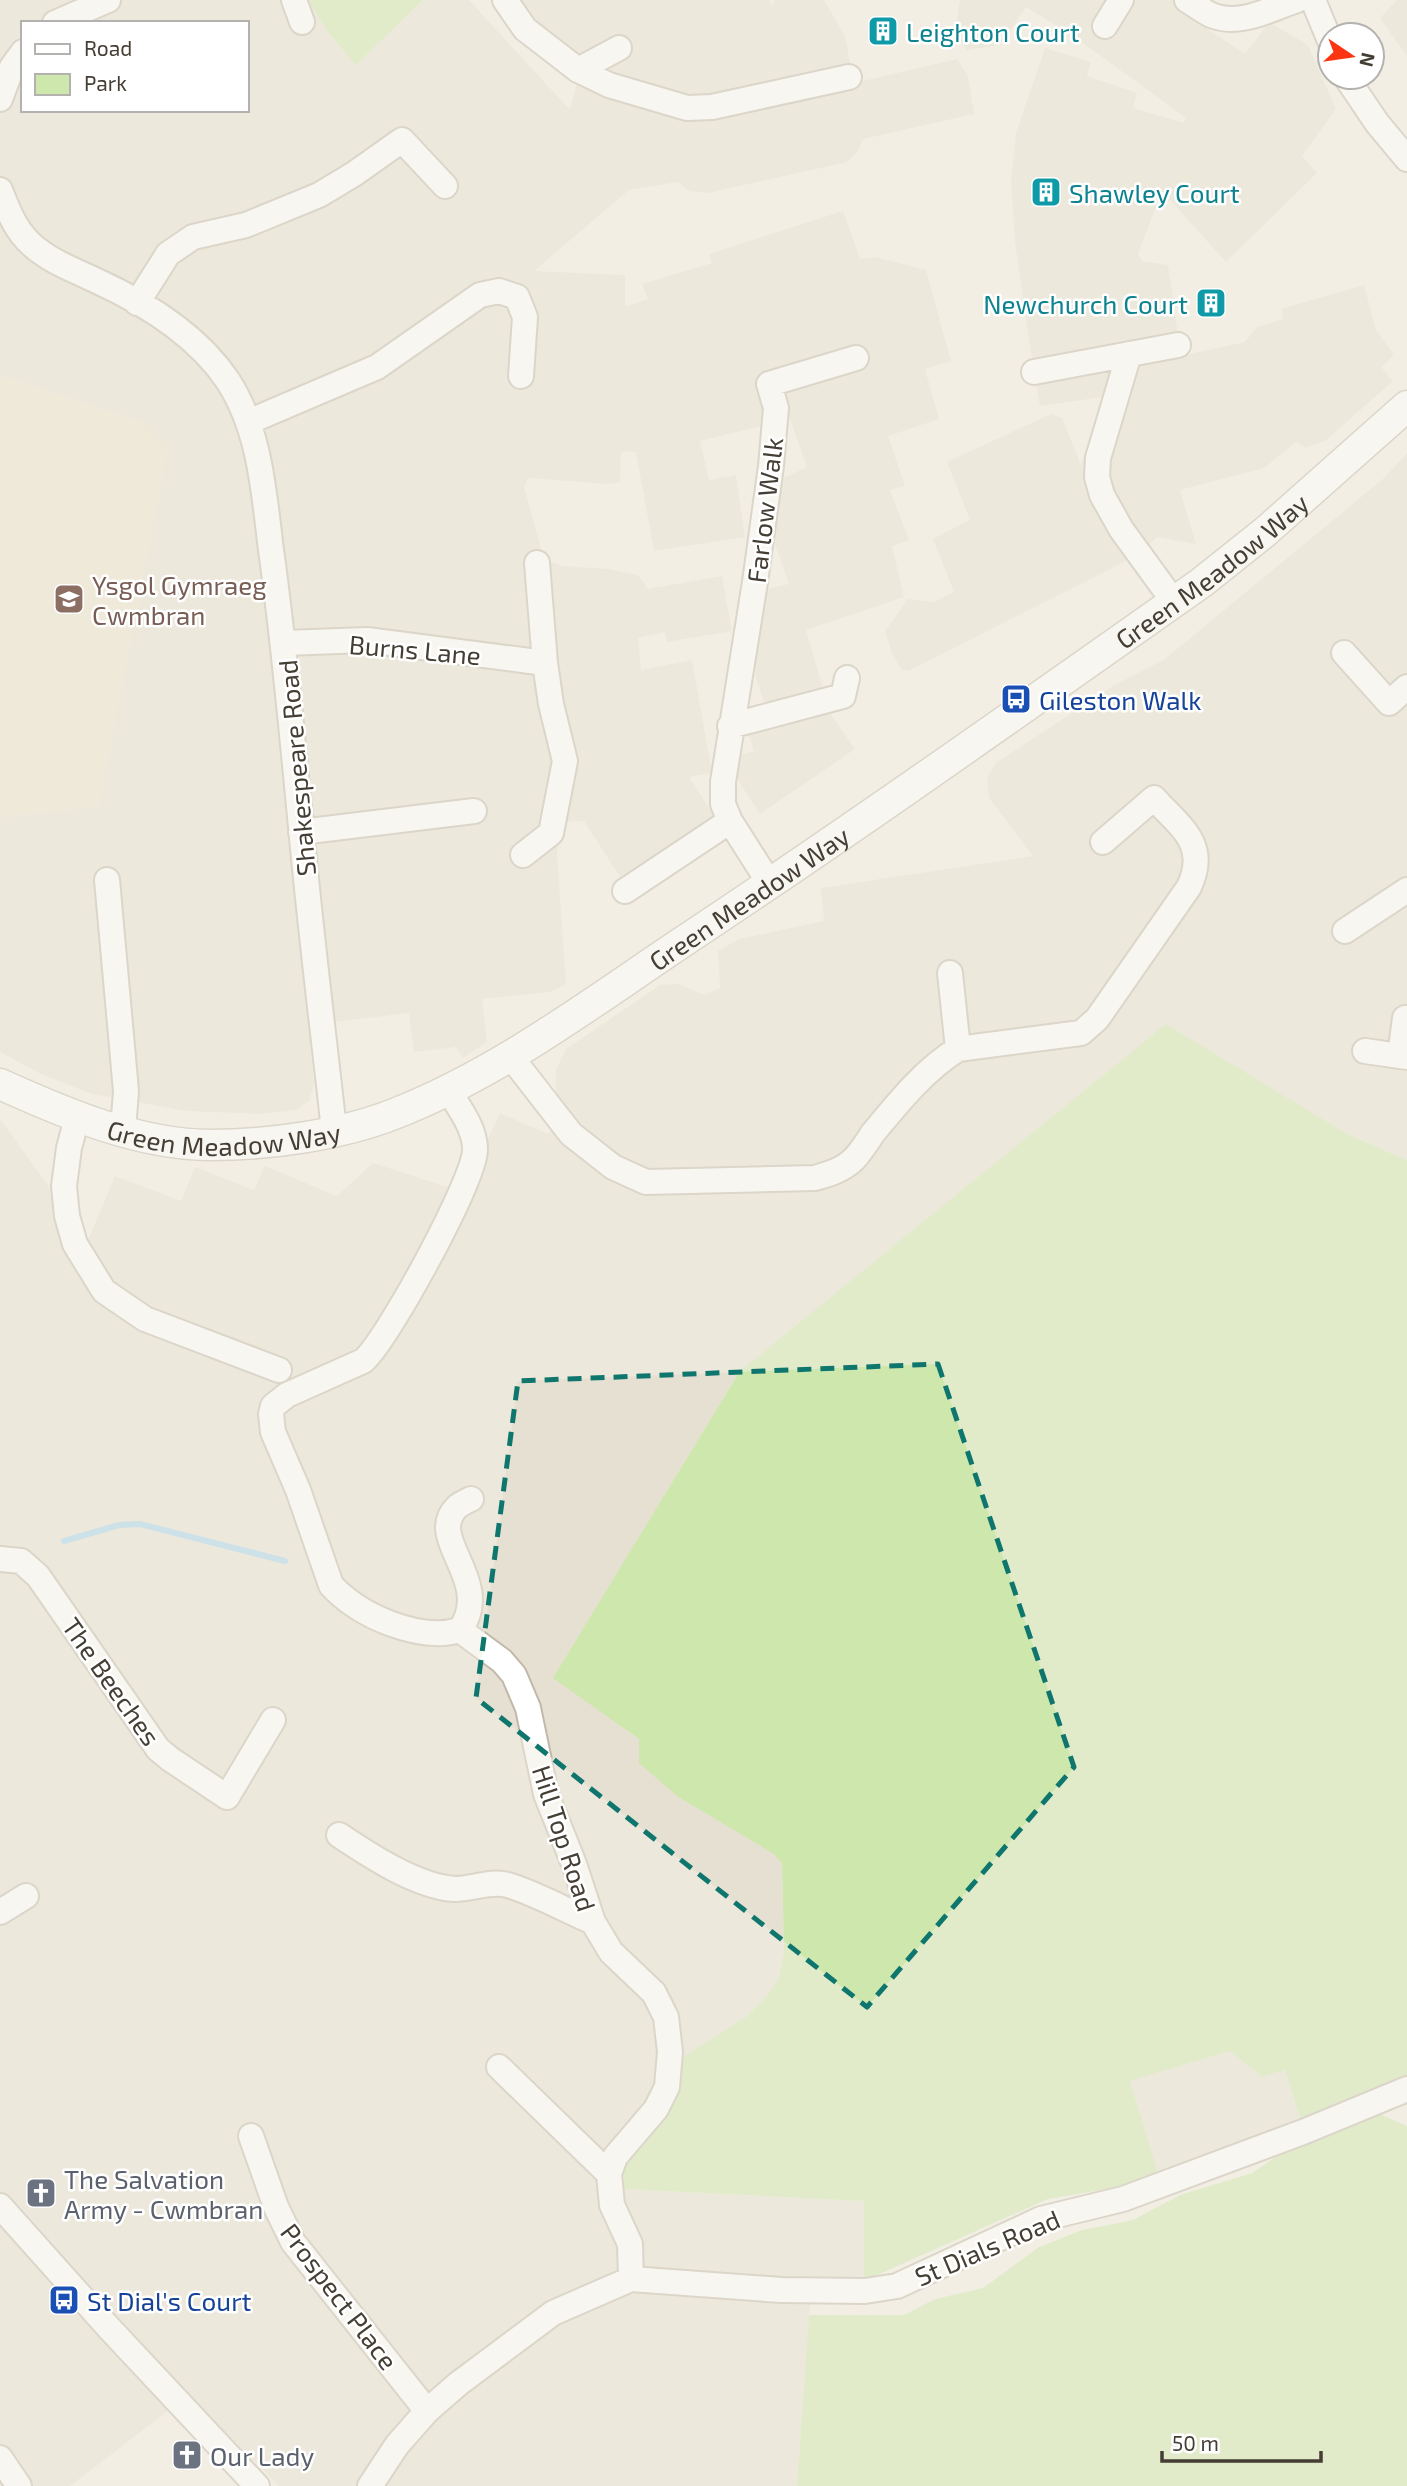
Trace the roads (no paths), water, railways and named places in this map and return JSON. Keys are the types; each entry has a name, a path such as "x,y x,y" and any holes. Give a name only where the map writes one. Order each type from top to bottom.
{"street":[{"path":"60,21 108,0"},
{"path":"505,0 526,29 547,48 578,69 609,85 687,108 712,107 849,77"},
{"path":"1105,26 1121,0"},
{"path":"1187,0 1211,15 1229,19 1251,16 1297,0"},
{"path":"1313,0 1322,21"},
{"path":"578,69 619,48"},
{"path":"0,99 12,67 21,55"},
{"path":"1355,91 1377,123 1407,159"},
{"path":"137,303 168,254 193,237 246,225 319,195 402,140 445,186"},
{"name":"Shakespeare Road","path":"0,190 11,219 30,244 60,265 137,303 169,323 202,349 228,382 248,422 260,464 284,643 301,832 334,1130"},
{"path":"248,422 377,367 480,295 499,292 517,297 525,317 521,376"},
{"path":"1034,372 1178,345"},
{"path":"1129,354 1098,458 1097,477 1102,495 1121,528 1174,602"},
{"name":"Farlow Walk","path":"771,884 730,821 723,804 730,726 755,582 771,466 776,408 769,384 856,359"},
{"name":"Green Meadow Way","path":"0,1084 77,1118 170,1142 210,1145 287,1139 334,1130 391,1115 449,1091 511,1056 771,884 1174,602 1265,532 1407,406"},
{"path":"523,856 551,833 565,761 551,704 545,663 537,563"},
{"name":"Burns Lane","path":"284,643 367,640 545,663"},
{"path":"1344,653 1389,703 1407,687"},
{"path":"730,726 843,696 846,678"},
{"path":"511,1056 571,1134 613,1167 646,1182 815,1178 837,1171 853,1160 920,1080 942,1059 958,1049 1081,1033 1097,1019 1189,887 1196,871 1197,856 1192,841 1154,798 1103,842"},
{"path":"301,832 474,811"},
{"path":"625,891 730,821"},
{"path":"107,880 126,1091 123,1130"},
{"path":"1345,931 1407,890"},
{"path":"950,973 958,1049"},
{"path":"1365,1051 1404,1057 1405,1018"},
{"path":"449,1091 471,1127 475,1148 472,1165 457,1201 389,1330 363,1361 287,1395 274,1406 271,1414 273,1432 298,1490 331,1585 354,1606 410,1629 434,1633 460,1630 470,1612 471,1594 450,1539 449,1524 457,1507 471,1499"},
{"path":"77,1118 69,1148 64,1186 67,1216 75,1244 104,1291 145,1319 279,1370"},
{"name":"The Beeches","path":"0,1559 22,1561 38,1576 158,1749 227,1797 273,1720"},
{"name":"Hill Top Road","path":"460,1630 502,1661 519,1685 527,1708 546,1794 574,1864 593,1922 611,1952 654,1993 666,2017 669,2032 669,2073 662,2099 615,2157 610,2174"},
{"path":"339,1835 365,1853 401,1872 429,1882 454,1889 492,1884 509,1885 593,1922"},
{"path":"0,1912 26,1896"},
{"path":"370,2486 397,2445 427,2411 511,2342 552,2313 631,2278 630,2245 612,2205 610,2174 499,2067"},
{"name":"St Dials Road","path":"631,2278 780,2290 880,2290 897,2286 1041,2219 1124,2199 1303,2132 1407,2089"},
{"name":"Prospect Place","path":"251,2136 276,2207 293,2242 427,2411"},
{"path":"0,2206 8,2233 257,2486"},
{"path":"0,2458 19,2486"}],"waterway":[{"path":"64,1541 119,1525 140,1524 285,1561"}],"place":[{"name":"Leighton Court","path":"883,31"},
{"name":"Shawley Court","path":"1046,192"},
{"name":"Newchurch Court","path":"1211,303"},
{"name":"Ysgol Gymraeg Cwmbran","path":"69,599"},
{"name":"Gileston Walk","path":"1016,699"},
{"name":"The Salvation Army - Cwmbran","path":"41,2193"},
{"name":"St Dial's Court","path":"64,2300"},
{"name":"Our Lady","path":"187,2455"}]}
